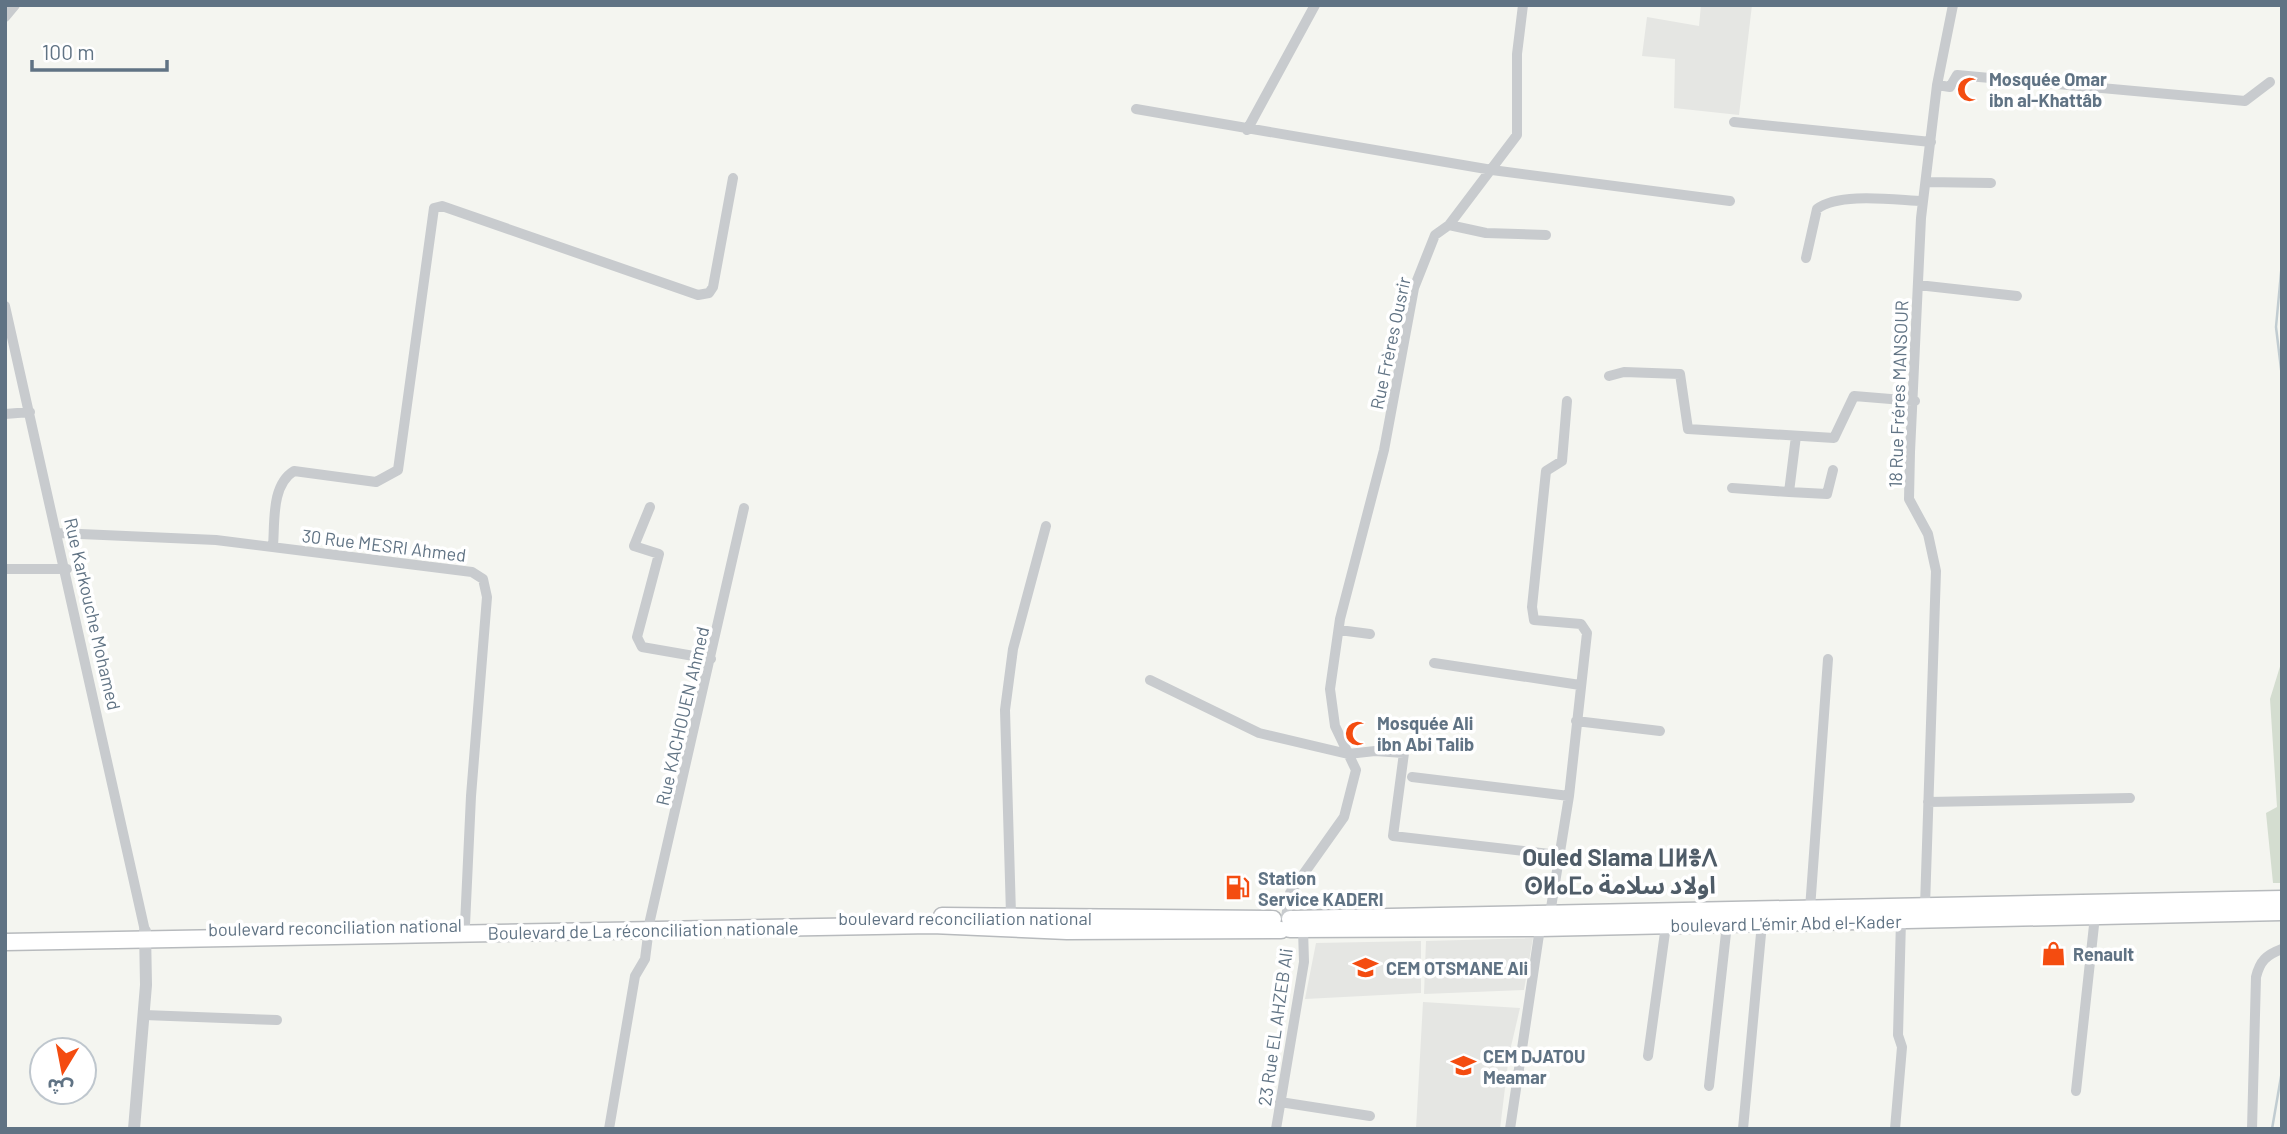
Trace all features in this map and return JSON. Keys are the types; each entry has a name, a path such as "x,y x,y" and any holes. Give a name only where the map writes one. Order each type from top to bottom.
{"highway":[{"path":"1288,924 1550,914 2282,899"},
{"name":"boulevard L'émir Abd el-Kader","path":"1288,924 1540,928 2282,912"},
{"name":"boulevard reconciliation national","path":"146,935 465,925 650,925 1011,914 1288,924"},
{"name":"Boulevard de La réconciliation nationale","path":"5,942 146,935 650,925 932,925 1067,931 1288,924"},
{"name":"Boulevard de La réconciliation nationale","path":"5,932 146,935"}],"street":[{"path":"1247,130 1315,5"},
{"name":"Rue Frères Ousrir","path":"1288,924 1290,893 1344,817 1356,771 1335,726 1330,688 1339,630 1384,450 1414,288 1435,234 1449,225 1517,135 1517,54 1523,5"},
{"name":"18 Rue Fréres MANSOUR","path":"1925,906 1936,571 1928,534 1909,499 1923,201 1937,86 1953,5"},
{"path":"1937,86 1950,87 1957,75 2245,101 2270,82"},
{"path":"1136,109 1492,170 1730,201"},
{"path":"1734,122 1930,142"},
{"path":"273,547 279,489 284,478 294,471 376,482 398,470 434,208 442,206 698,295 709,293 713,287 733,178"},
{"path":"1926,182 1991,183"},
{"path":"1806,258 1817,209 1823,205 1863,199 1923,201"},
{"path":"1449,225 1486,233 1546,235"},
{"path":"1918,285 2017,296"},
{"name":"Rue Karkouche Mohamed","path":"5,307 58,533 146,935"},
{"path":"1609,376 1625,372 1680,374 1688,429 1834,438 1854,396 1915,401"},
{"path":"1550,914 1569,796 1587,633 1581,624 1534,620 1532,607 1546,471 1562,461 1567,401"},
{"path":"5,414 30,412"},
{"path":"1788,492 1796,436"},
{"path":"1732,488 1828,494 1833,470"},
{"path":"650,507 634,546 659,554 637,637 642,647 711,659"},
{"name":"Rue KACHOUEN Ahmed","path":"609,1129 635,975 645,959 650,925 744,508"},
{"path":"1011,914 1005,710 1013,649 1046,526"},
{"name":"30 Rue MESRI Ahmed","path":"58,533 216,540 472,572 483,579 487,597 471,796 465,925"},
{"path":"5,569 66,569"},
{"path":"1339,630 1370,634"},
{"path":"1810,909 1828,659"},
{"path":"1434,663 1580,685"},
{"path":"1150,680 1259,733 1348,754 1375,751 1404,753 1393,836 1558,855"},
{"path":"1576,722 1660,731"},
{"path":"1412,777 1569,796"},
{"path":"1928,802 2130,798"},
{"path":"2076,1091 2095,916"},
{"path":"1895,1129 1902,1047 1898,1035 1901,920"},
{"path":"1743,1129 1762,923"},
{"name":"23 Rue EL AHZEB Ali","path":"1276,1129 1304,962 1288,924"},
{"path":"1709,1086 1727,924"},
{"path":"1648,1056 1666,925"},
{"path":"1510,1129 1540,928"},
{"path":"134,1129 144,1015 146,935"},
{"path":"2252,1129 2256,977 2260,963 2269,954 2282,949"},
{"path":"144,1015 277,1020"},
{"path":"1280,1102 1370,1116"}],"shaded area":[{"path":"1701,5 1752,5 1739,115 1674,108 1675,59 1642,56 1647,17 1699,26"},
{"path":"2282,660 2282,883 2273,883 2266,813 2277,807 2270,699"},
{"path":"1533,938 1524,990 1424,994 1426,941"},
{"name":"CEM OTSMANE Ali","path":"1421,941 1421,993 1305,999 1316,943"},
{"name":"CEM DJATOU Meamar","path":"1423,1002 1520,1008 1509,1055 1500,1129 1416,1129"}],"waterway":[{"path":"2282,262 2276,327 2282,377"},
{"path":"2272,1129 2282,1071"}],"place":[{"name":"Mosquée Omar ibn al-Khattâb","path":"1969,89"},
{"name":"Mosquée Ali ibn Abi Talib","path":"1357,733"},
{"name":"Station Service KADERI","path":"1238,888"},
{"name":"Renault","path":"2053,954"},
{"name":"CEM OTSMANE Ali","path":"1366,968"},
{"name":"CEM DJATOU Meamar","path":"1463,1066"}],"district":[{"name":"Ouled Slama ⵡⵍⴻⴷ ⵙⵍⴰⵎⴰ اولاد سلامة","path":"1620,870"}]}
